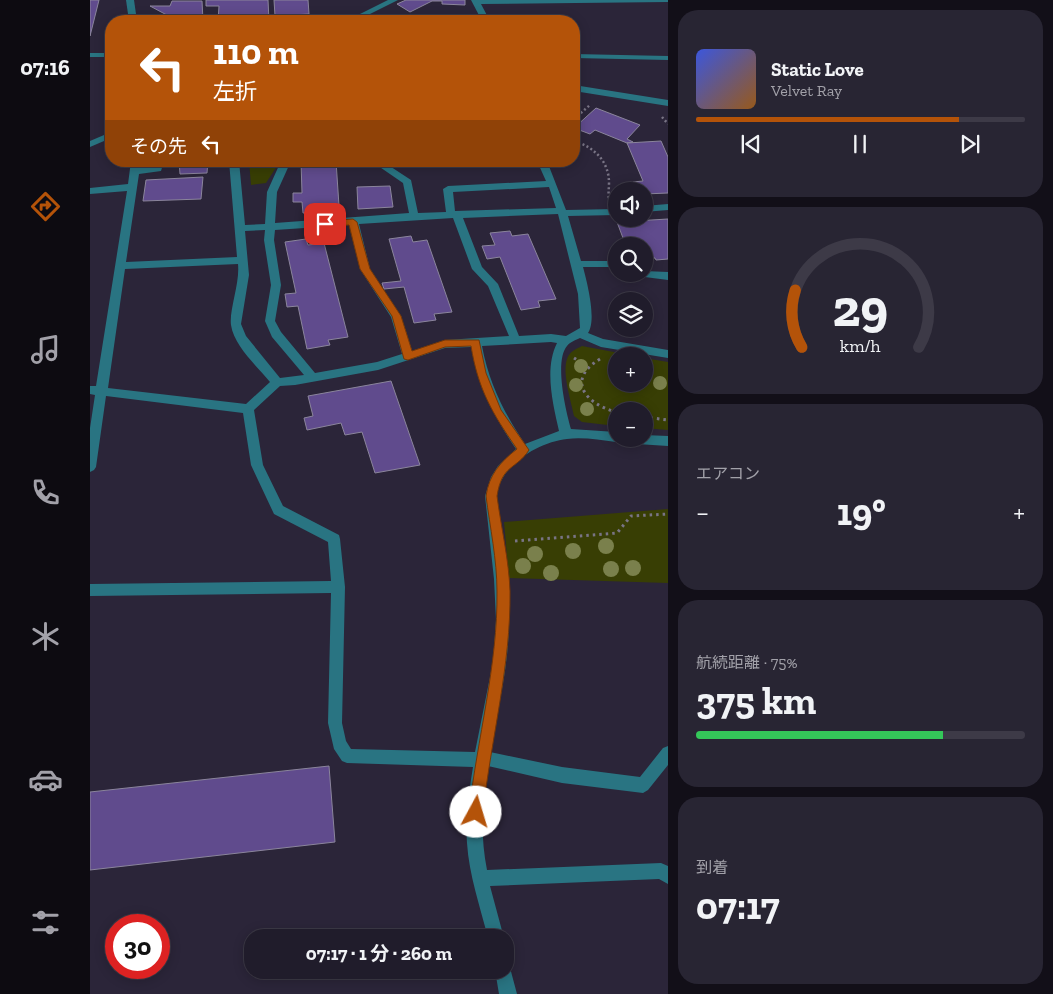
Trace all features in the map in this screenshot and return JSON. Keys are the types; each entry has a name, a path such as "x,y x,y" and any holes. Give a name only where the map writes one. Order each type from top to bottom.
{"street":[{"path":"130,0 132,15"},
{"path":"363,15 394,0"},
{"path":"483,15 475,1 668,0"},
{"path":"90,55 105,55"},
{"path":"580,56 668,58"},
{"path":"580,89 668,103"},
{"path":"90,144 105,138"},
{"path":"90,467 96,390 121,266 135,167"},
{"path":"143,167 158,169 158,167"},
{"path":"234,167 239,228 244,260 244,275 236,324 241,338 277,382"},
{"path":"285,167 272,192 269,227 269,240 276,278 272,326 313,378"},
{"path":"384,167 408,182 414,216"},
{"path":"545,167 562,212 586,306 585,329 562,344 557,355 556,370 566,434"},
{"path":"516,341 493,284 477,269 454,215 448,190 552,184"},
{"path":"90,191 133,187"},
{"path":"653,208 668,207"},
{"path":"239,228 353,222 414,216 608,212"},
{"path":"353,222 365,269 396,316 408,356"},
{"path":"121,266 244,260"},
{"path":"576,264 608,264"},
{"path":"653,275 668,276"},
{"path":"580,334 601,343 668,354"},
{"path":"248,409 277,382 313,378 378,366 445,344 551,338 568,340"},
{"path":"476,342 481,373 497,411 523,450"},
{"path":"96,390 248,409"},
{"path":"248,409 257,465 278,510 334,539 338,587 336,723 339,744 347,756 482,759 562,775 643,785 668,753"},
{"path":"494,929 478,865 474,830 482,759 502,640 504,589 491,496 493,485 502,467 523,450 566,434 608,437"},
{"path":"653,440 668,441"},
{"path":"90,590 338,587"},
{"path":"482,878 661,871 668,876"},
{"path":"505,979 508,994"}],"path":[{"path":"580,114 593,102"},
{"path":"580,143 598,152 606,164 608,182"},
{"path":"568,354 588,366"},
{"path":"604,358 588,366 581,378 585,393 597,407 608,410"},
{"path":"653,418 668,420"},
{"path":"497,542 617,533 631,516 668,514"}],"green space":[{"path":"250,167 276,167 266,183 251,185"},
{"path":"582,346 608,351 608,392 653,392 653,360 668,362 668,430 653,429 653,402 608,402 608,425 582,422 574,416 566,372 567,359 573,351"},
{"path":"668,509 668,583 509,578 504,522"}],"building":[{"path":"90,0 99,0 90,36"},
{"path":"206,0 268,0 269,15 218,15 219,6 206,6"},
{"path":"274,0 308,0 309,14 275,15"},
{"path":"406,0 465,0 465,5 442,4 442,1 432,1 410,12 397,4"},
{"path":"172,1 202,1 203,15 167,15 150,6 170,6"},
{"path":"596,108 640,125 627,139 633,142 627,143 595,130 590,134 580,130 580,123"},
{"path":"661,141 668,157 668,193 653,194 653,182 633,182 643,181 627,143"},
{"path":"179,167 208,167 207,173 180,174"},
{"path":"301,167 336,167 339,206 323,207 323,212 303,213 302,202 293,202 293,193 302,193"},
{"path":"203,177 201,199 143,201 146,180"},
{"path":"390,186 393,207 358,209 357,187"},
{"path":"668,219 668,259 656,260 653,258 653,237 623,237 619,227 653,227 653,220"},
{"path":"510,231 512,236 528,234 556,299 538,301 540,307 521,310 500,257 487,259 482,246 495,245 490,233"},
{"path":"411,236 413,242 427,240 452,312 434,314 436,320 414,323 404,287 384,289 382,283 401,281 389,239"},
{"path":"306,239 308,245 324,243 348,337 328,340 330,345 307,349 298,306 287,307 285,294 296,293 285,242"},
{"path":"391,381 420,465 375,473 362,432 345,435 341,423 307,430 304,418 313,416 308,396"},
{"path":"329,766 335,842 90,870 90,792"}],"route":[{"path":"325,224 353,222 365,269 392,306 408,356 445,344 476,342 481,373 497,411 523,450 502,467 493,485 491,496 504,589 502,640 500,663 486,732 476,812"}]}
